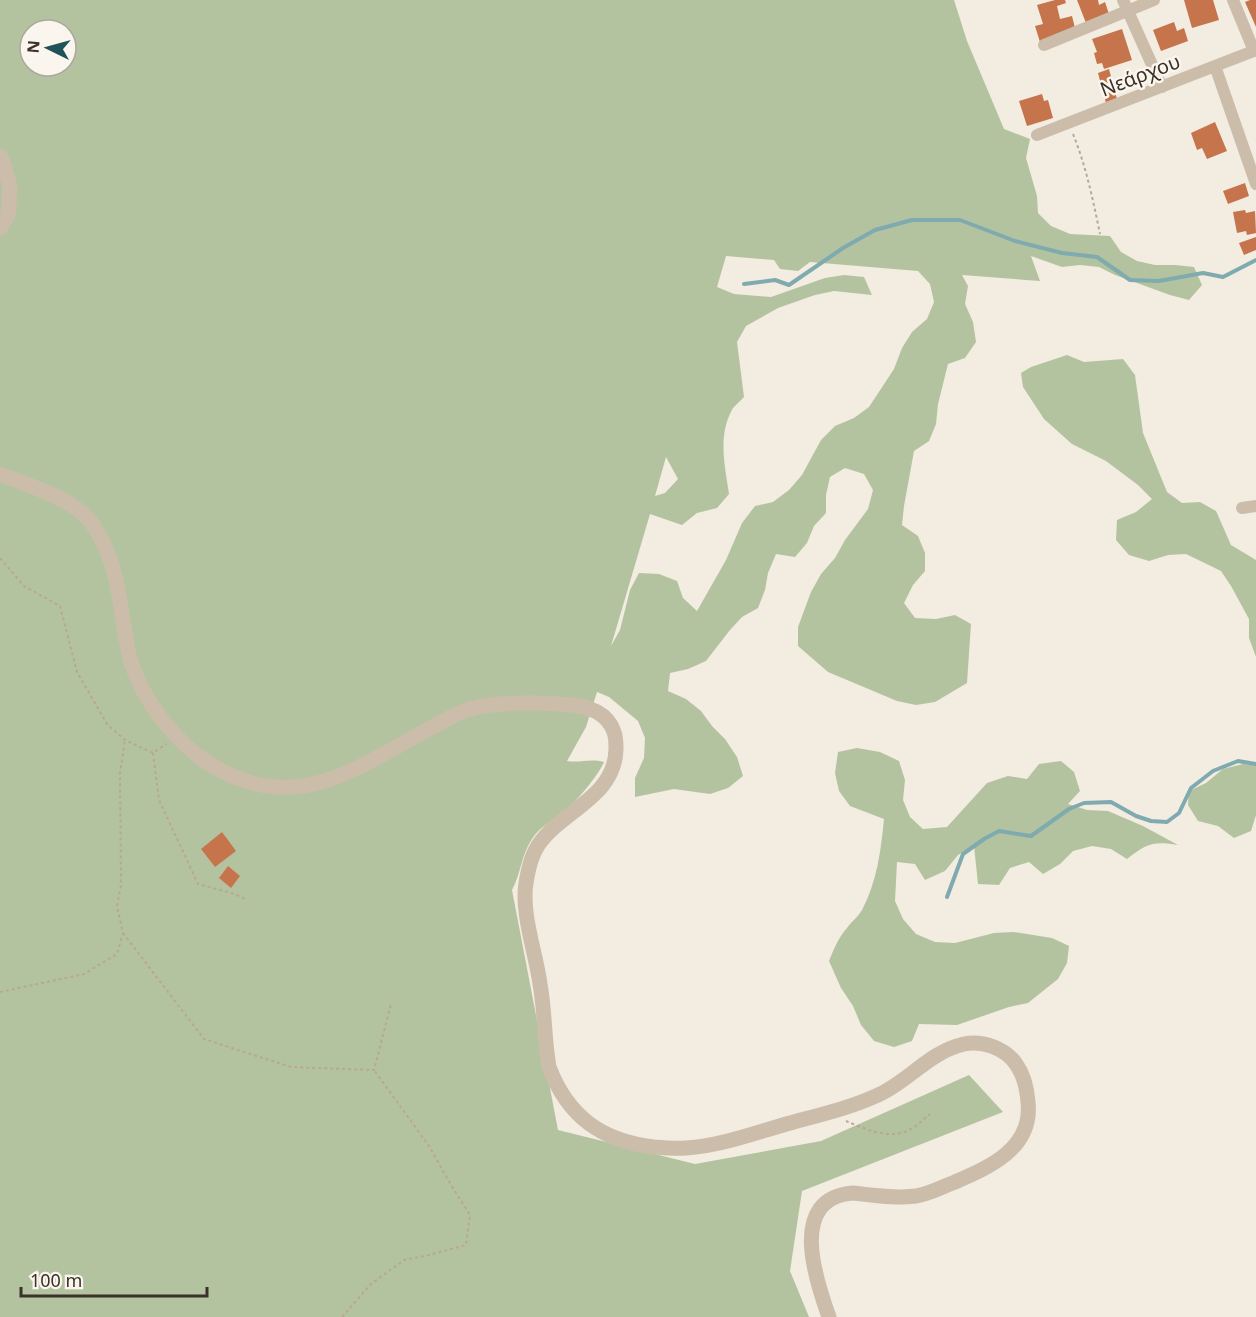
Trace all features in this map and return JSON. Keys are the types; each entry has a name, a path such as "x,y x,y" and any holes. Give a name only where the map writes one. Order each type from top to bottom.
{"street":[{"path":"1044,45 1125,5 1154,0"},
{"path":"1233,0 1255,51"},
{"path":"1125,5 1162,87"},
{"name":"Νεάρχου","path":"1037,135 1255,51"},
{"path":"1215,66 1256,184"},
{"path":"0,156 10,187 8,215 0,228"},
{"path":"0,474 65,501 83,513 96,528 113,566 130,663 143,691 176,737 210,764 241,780 279,788 311,785 344,775 454,716 478,707 548,703 588,708 607,720 615,734 616,754 611,773 598,791 556,825 538,846 530,862 525,887 526,912 540,981 549,1067 565,1099 595,1128 606,1135 640,1145 663,1148 712,1144 856,1104 881,1094 923,1063 947,1050 965,1044 978,1043 998,1048 1017,1065 1027,1090 1029,1113 1027,1124 1012,1149 996,1162 918,1196 853,1193 829,1200 822,1206 814,1220 811,1250 829,1317"},
{"path":"1242,508 1256,506"}],"path":[{"path":"1068,123 1079,148 1100,234"},
{"path":"0,558 24,586 60,606 77,672 107,724 125,740 153,753"},
{"path":"153,753 176,737"},
{"path":"125,740 120,773 121,885 117,906 123,933 204,1039 291,1067 374,1070"},
{"path":"153,753 159,800 198,884 246,899"},
{"path":"0,992 84,974 117,954 123,933"},
{"path":"374,1070 391,1004"},
{"path":"342,1317 371,1284 404,1260 466,1245 470,1215 429,1146 374,1070"},
{"path":"827,1112 864,1129 888,1135 909,1130 930,1114"}],"green space":[{"path":"0,0 954,0 967,41 1004,129 1030,139 1026,158 1037,196 1038,213 1051,226 1070,234 1110,236 1121,252 1137,261 1155,265 1194,267 1202,285 1189,300 1115,275 1099,267 1080,265 1062,267 1031,256 1040,281 962,275 968,286 965,304 973,322 976,342 965,358 948,364 938,404 936,424 929,441 914,451 902,525 918,536 925,553 925,571 913,585 904,603 915,618 936,619 955,615 971,624 967,683 935,702 916,705 897,701 828,672 798,646 798,627 811,592 821,574 835,558 868,509 873,490 864,474 845,468 830,477 826,495 826,513 814,526 807,543 795,557 776,554 758,608 742,617 706,661 688,669 670,673 668,691 686,699 701,711 737,757 743,776 728,788 710,794 674,789 635,797 635,778 644,758 645,738 638,721 609,697 597,692 586,727 567,761 604,762 574,802 535,834 526,851 512,890 558,1130 695,1164 821,1141 969,1075 1003,1112 802,1191 790,1271 809,1317 0,1317","holes":["726,256 774,260 780,269 798,271 810,262 918,271 930,284 934,302 927,319 912,332 902,348 894,369 869,407 854,418 835,426 821,440 802,475 789,490 773,502 755,506 742,523 726,560 697,611 683,598 677,581 659,574 639,573 630,590 620,630 611,646 650,514 682,525 697,513 717,508 729,494 724,463 725,432 732,410 744,397 737,342 746,326 778,308 815,295 834,291 872,295 864,277 844,275 825,278 771,297 734,294 717,287","666,457 678,479 665,493 655,496"]},
{"path":"1067,355 1084,362 1123,359 1135,375 1143,433 1167,492 1182,503 1200,502 1216,511 1231,545 1256,560 1256,657 1249,638 1249,619 1221,571 1186,554 1168,555 1149,561 1129,555 1116,540 1117,520 1136,512 1152,499 1138,485 1106,461 1072,444 1044,419 1023,387 1021,373 1031,367"},
{"path":"857,748 880,752 899,761 905,780 903,800 910,817 923,829 947,827 987,783 1008,776 1027,779 1039,764 1061,761 1074,772 1080,791 1068,804 1087,810 1108,811 1178,845 1151,844 1127,859 1111,849 1092,846 1073,851 1060,864 1043,874 1029,862 1010,868 999,885 978,884 974,846 958,855 945,871 925,880 915,864 897,862 895,901 903,919 916,934 935,942 955,943 994,933 1014,932 1052,938 1069,946 1067,963 1058,979 1028,1003 1009,1007 957,1025 919,1024 912,1041 894,1047 874,1041 861,1025 829,961 841,936 860,913 878,866 884,819 850,806 839,791 835,773 838,752"},
{"path":"1243,764 1256,765 1256,815 1251,831 1234,838 1218,826 1198,821 1188,805 1189,791 1206,783 1223,769"}],"building":[{"path":"1065,0 1066,3 1057,6 1060,19 1072,16 1076,32 1040,42 1035,26 1043,24 1037,5"},
{"path":"1077,0 1098,0 1099,5 1105,2 1109,14 1086,23"},
{"path":"1184,0 1213,0 1219,20 1192,28"},
{"path":"1256,0 1256,27 1245,2"},
{"path":"1174,22 1177,31 1184,28 1188,41 1161,51 1153,30"},
{"path":"1122,29 1132,60 1104,69 1102,63 1097,64 1094,53 1097,52 1092,39"},
{"path":"1109,69 1118,103 1107,107 1098,73"},
{"path":"1042,94 1044,101 1048,100 1053,118 1027,126 1019,101"},
{"path":"1215,122 1227,151 1207,159 1202,148 1197,150 1191,133"},
{"path":"1245,183 1249,196 1228,204 1223,191"},
{"path":"1245,210 1246,213 1255,211 1256,233 1247,235 1246,231 1237,233 1233,212"},
{"path":"1256,237 1256,250 1244,255 1239,243"},
{"path":"222,832 236,851 215,867 201,849"},
{"path":"228,866 240,876 231,888 219,878"}],"waterway":[{"path":"744,284 775,280 789,285 843,248 875,230 912,220 960,220 1015,241 1062,253 1097,257 1130,280 1159,281 1203,273 1223,277 1256,260"},
{"path":"947,897 963,854 999,831 1031,836 1069,809 1084,803 1111,802 1136,816 1151,821 1167,822 1179,813 1191,788 1213,771 1238,761 1256,764"}]}
